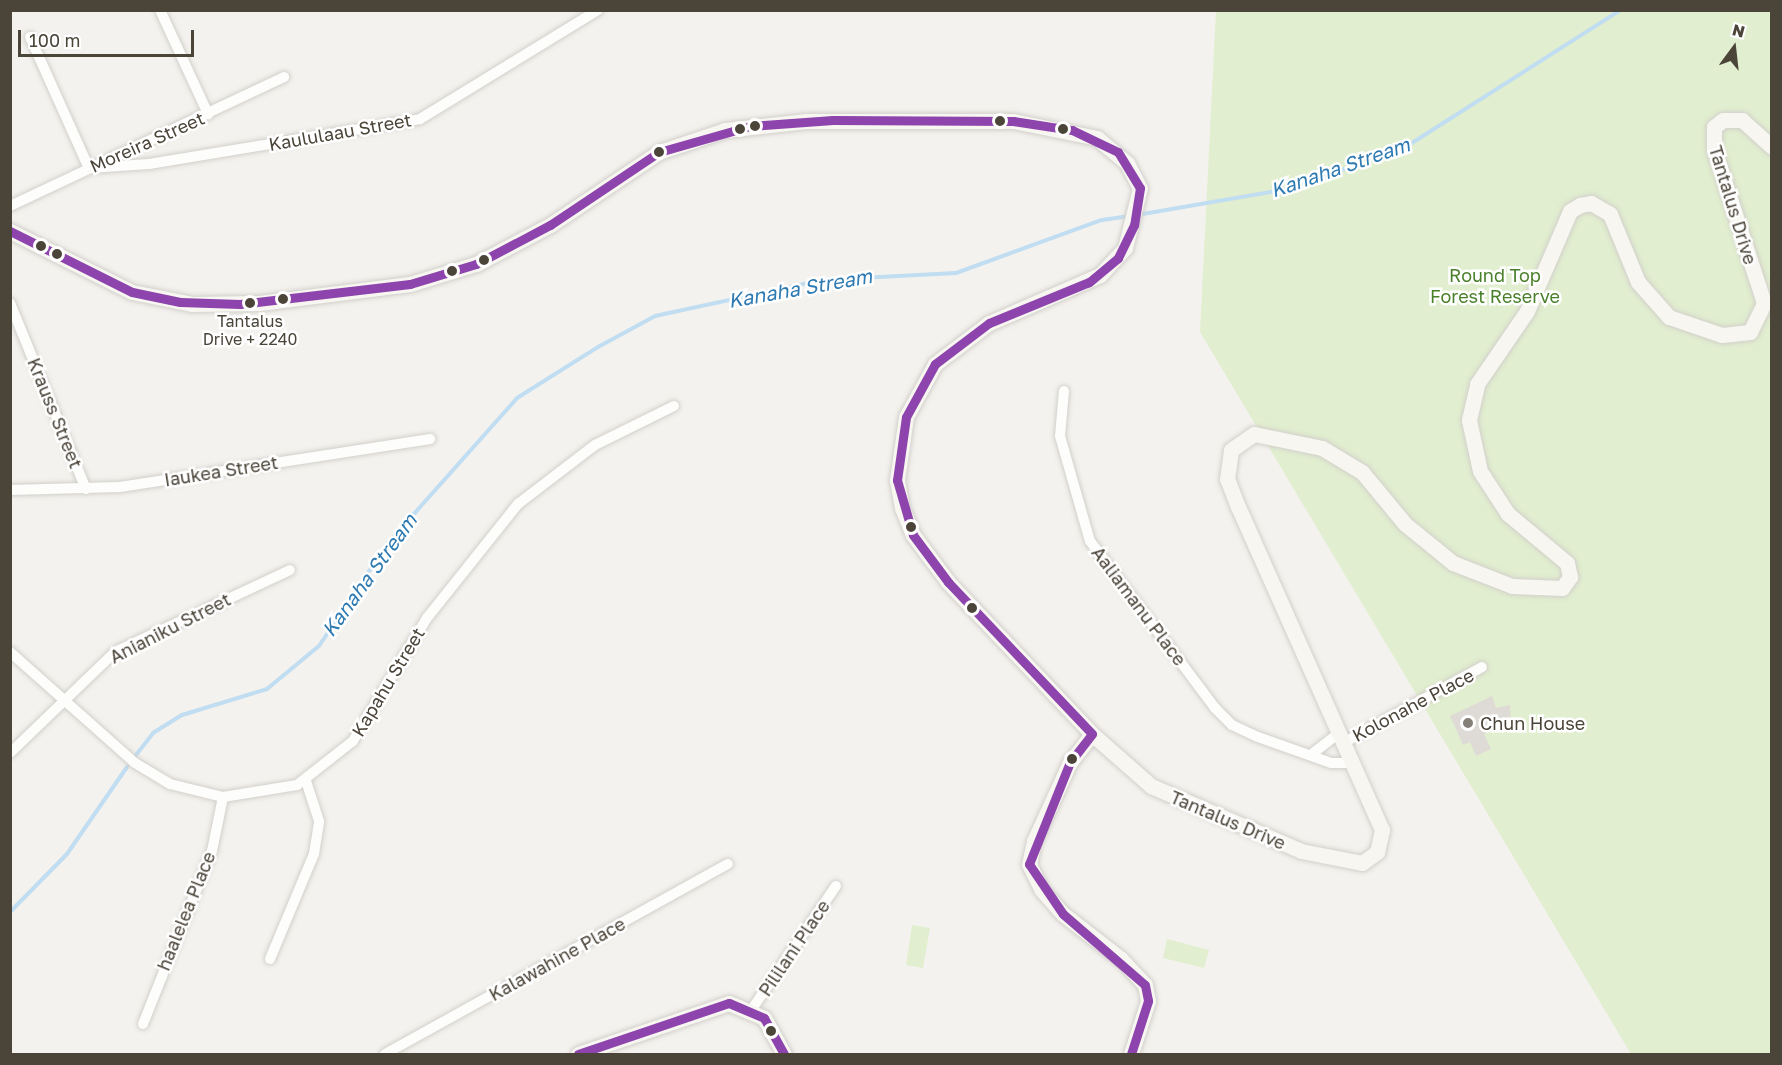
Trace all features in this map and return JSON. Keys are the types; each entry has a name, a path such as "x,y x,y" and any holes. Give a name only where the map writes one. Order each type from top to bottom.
{"street":[{"path":"160,10 208,114"},
{"name":"Kaululaau Street","path":"89,168 149,164 420,118 598,10"},
{"path":"30,38 89,168"},
{"name":"Moreira Street","path":"10,206 284,77"},
{"name":"Tantalus Drive","path":"10,231 132,292 192,304 259,303 410,284 476,264 541,230 659,152 725,130 807,121 1013,121 1097,138 1127,163 1140,188 1125,248 1095,279 989,323 935,363 906,417 897,480 913,535 948,582 1092,734 1151,786 1178,801 1301,851 1362,863 1377,852 1382,830 1227,479 1235,445 1248,435 1271,435 1322,448 1362,472 1405,524 1453,563 1512,586 1562,588 1570,577 1567,563 1508,514 1480,471 1469,420 1477,384 1527,311 1570,212 1580,205 1592,203 1610,214 1638,282 1669,317 1722,334 1750,332 1764,303 1714,149 1714,128 1723,120 1742,120 1772,147"},
{"name":"Krauss Street","path":"10,303 86,489"},
{"name":"Aaliamanu Place","path":"1064,391 1060,436 1090,541 1104,562 1232,725 1331,763 1354,763"},
{"name":"Kapahu Street","path":"10,652 145,771 170,784 223,797 262,795 306,781 353,741 427,618 501,521 596,444 674,406"},
{"name":"Iaukea Street","path":"10,490 86,489 430,439"},
{"name":"Anianiku Street","path":"10,753 61,699 115,652 290,570"},
{"name":"Kolonahe Place","path":"1342,737 1482,667"},
{"path":"1092,734 1070,762 1034,841 1029,864 1041,889 1063,914 1121,959 1145,985 1148,1001 1131,1054"},
{"path":"1312,754 1342,737"},
{"path":"270,959 314,854 319,821 306,781"},
{"name":"haalelea Place","path":"143,1024 212,851 223,797"},
{"name":"Kalawahine Place","path":"385,1054 728,864"},
{"name":"Pililani Place","path":"752,1009 836,886"},
{"path":"578,1054 714,1005 752,1009 769,1024 784,1054"}],"green space":[{"name":"Round Top Forest Reserve","path":"1216,11 1771,11 1771,1054 1631,1054 1200,332"},
{"path":"912,925 930,928 923,968 906,965"},
{"path":"1167,939 1209,950 1204,968 1163,958"}],"building":[{"path":"1492,696 1496,708 1510,705 1511,719 1484,734 1491,749 1476,756 1470,742 1463,745 1450,716"}],"waterway":[{"name":"Kanaha Stream","path":"1137,215 1288,189 1404,148 1621,10"},
{"name":"Kanaha Stream","path":"136,755 153,733 182,715 267,689 319,646 388,543 517,398 598,347 655,316 822,280 956,273 1102,220 1130,216"},
{"name":"Kanaha Stream","path":"10,912 67,854 127,767"}],"transit line":[{"path":"10,231 132,292 180,302 240,304 410,284 476,264 550,225 659,152 750,126 833,120 1013,121 1072,130 1118,152 1140,188 1134,225 1118,258 1089,282 989,323 935,364 906,417 897,480 913,535 948,582 1092,734 1070,762 1029,864 1063,914 1145,985 1148,1001 1131,1054"},
{"path":"578,1054 729,1003 764,1018 784,1054"}],"place":[{"name":"Tantalus Drive + 2240","path":"250,303"},
{"name":"Chun House","path":"1468,723"}]}
